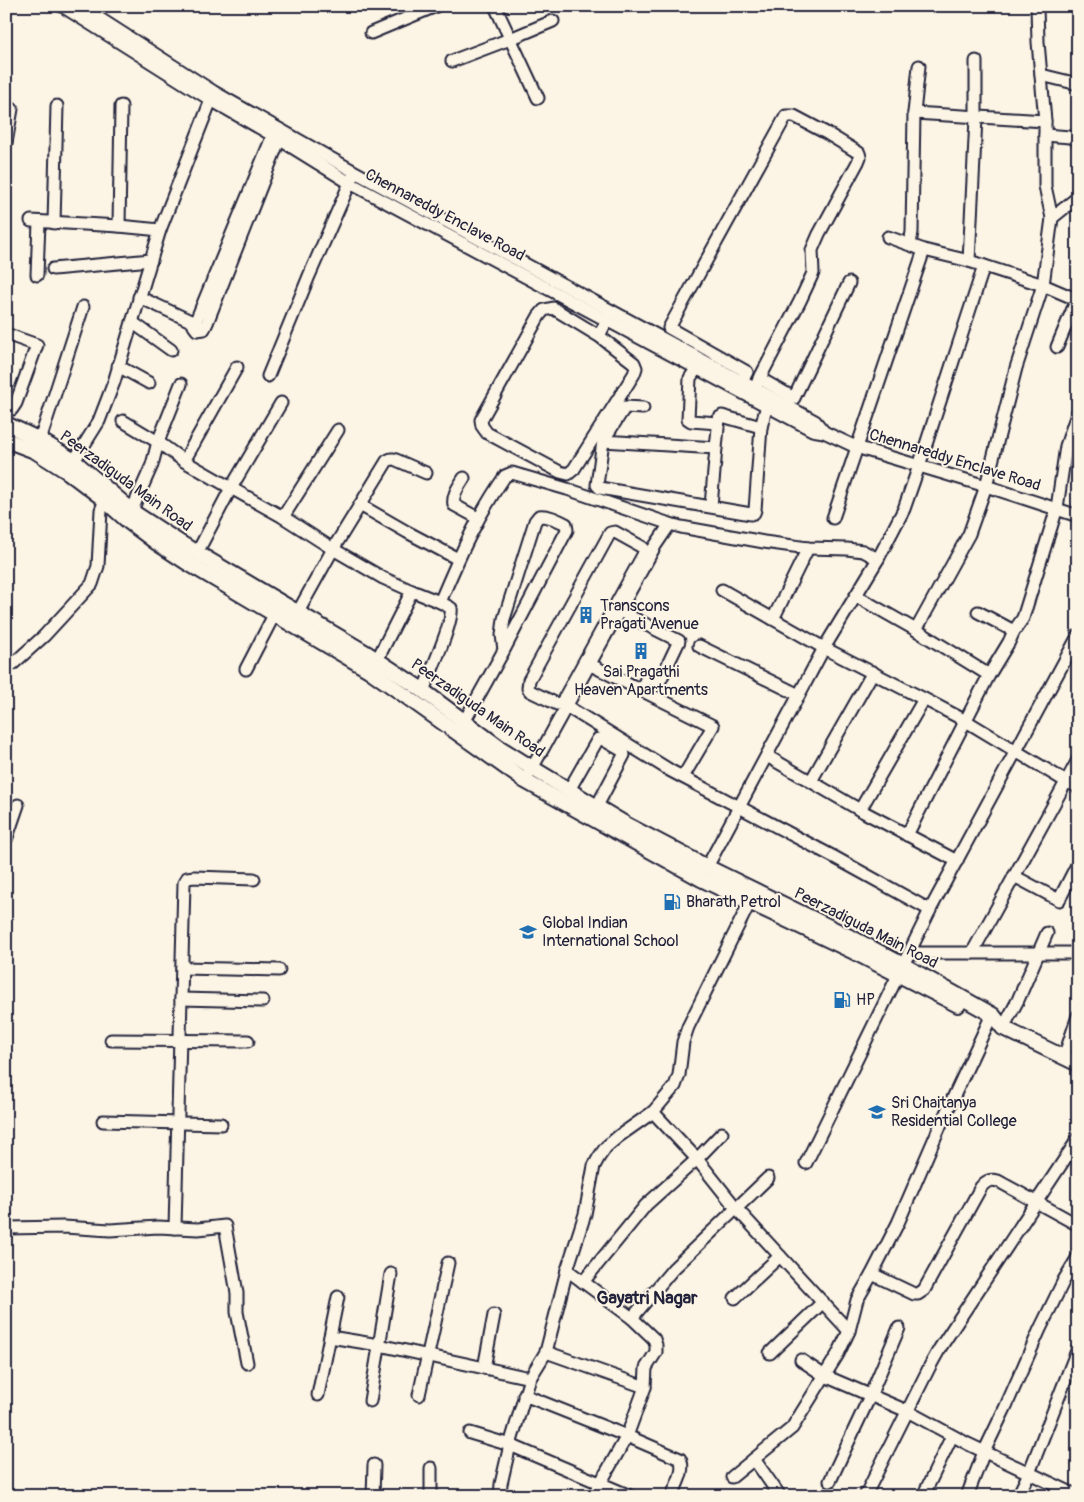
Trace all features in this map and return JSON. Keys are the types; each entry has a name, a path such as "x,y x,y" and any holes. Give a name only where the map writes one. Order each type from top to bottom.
{"street":[{"name":"Chennareddy Enclave Road","path":"62,6 353,178 655,341 742,381 754,388 768,401 816,422 824,432 856,447 1078,516"},
{"name":"Chennareddy Enclave Road","path":"80,6 213,96"},
{"path":"371,33 436,6"},
{"path":"495,6 538,98"},
{"path":"916,630 969,534 986,486 1016,368 1043,285 1052,218 1045,186 1045,121 1037,6"},
{"path":"452,61 553,20"},
{"path":"968,261 976,118 976,60"},
{"path":"910,244 912,232 914,113 919,66"},
{"path":"1041,75 1078,84"},
{"path":"74,462 99,422 114,382 160,230 213,96"},
{"path":"54,222 57,106"},
{"path":"119,226 122,106"},
{"path":"6,143 12,109"},
{"path":"914,113 1045,121"},
{"path":"742,381 669,328 786,116 794,116 828,134 859,153 860,157 812,250 813,273 754,388 794,398 849,283"},
{"path":"139,297 195,323 195,329 204,329 208,305 277,133"},
{"path":"1045,135 1070,137 1078,140"},
{"path":"268,376 312,267 353,178"},
{"path":"1052,218 1078,197"},
{"path":"36,275 35,221 160,230"},
{"path":"888,237 924,250 968,261 1043,285 1078,300 1057,347"},
{"path":"833,518 924,250"},
{"path":"53,269 151,260"},
{"path":"707,868 824,648 878,559 904,509 984,266"},
{"path":"40,440 83,307"},
{"path":"553,308 599,336 634,363 636,368 574,469 568,474 560,472 487,433 482,426 481,420 544,310 553,308"},
{"path":"599,336 609,316"},
{"path":"132,322 171,350"},
{"path":"6,334 36,345 16,403 12,409 6,408"},
{"name":"Chennareddy Enclave Road","path":"655,341 697,368 742,381"},
{"path":"118,366 149,383"},
{"path":"184,461 237,367"},
{"path":"697,368 690,378 688,419 691,421 718,423"},
{"path":"132,510 152,465 158,442 181,384"},
{"path":"642,408 625,407 603,441 597,485 600,488 751,514 754,513 761,427 768,401"},
{"path":"197,553 231,488 281,404"},
{"path":"907,835 989,675 1023,618 1057,508 1066,446 1078,411"},
{"path":"711,506 719,418 722,416 761,427"},
{"path":"123,421 158,442 184,461 283,517 383,578 451,608 452,613 446,632 423,691"},
{"name":"Peerzadiguda Main Road","path":"6,424 40,440 74,462 129,522 194,567 369,670 528,774 701,879 750,902 781,911"},
{"path":"283,517 338,430"},
{"name":"Peerzadiguda Main Road","path":"6,440 35,451 104,495 132,510 197,553 378,660 500,748 528,774 569,790 854,952 904,964 993,1015 997,1024 1078,1064"},
{"path":"603,441 716,448"},
{"path":"298,612 333,549 387,461 394,459 426,472"},
{"path":"440,602 458,558 478,518 505,476 512,473 567,488 681,527 808,548 863,551 878,559"},
{"path":"464,478 454,495 454,505 478,518"},
{"path":"6,668 44,636 92,584 98,566 101,510 104,495"},
{"path":"360,505 458,558"},
{"path":"464,722 504,650 567,530 566,524 552,518 539,516 535,521 504,619 502,636 504,650"},
{"path":"561,705 589,664 655,546 670,524"},
{"path":"528,774 561,705 562,702 643,555 644,550 642,547 614,532 610,533 528,680 530,691 561,705 683,777 930,910"},
{"path":"772,619 808,548"},
{"path":"722,590 824,648 966,721 1066,782 1078,787"},
{"path":"378,660 412,591"},
{"path":"856,596 989,675"},
{"path":"619,610 679,641 658,683 647,677 641,690"},
{"path":"978,612 1014,631"},
{"path":"246,669 276,614"},
{"path":"806,1163 930,910 1078,636"},
{"path":"700,646 799,695"},
{"path":"589,664 713,726 683,777"},
{"path":"810,781 873,672"},
{"path":"860,810 924,699"},
{"path":"569,790 598,740 602,739 623,751 624,755 597,806"},
{"path":"767,756 860,810 957,862"},
{"path":"972,952 1078,760"},
{"path":"6,840 18,805"},
{"path":"1014,876 1059,900 1078,863"},
{"path":"175,1228 184,883 187,878 254,879"},
{"path":"500,1496 510,1445 524,1396 530,1378 546,1352 567,1270 585,1214 594,1166 606,1147 653,1112 675,1086 679,1075 683,1042 688,1027 750,902"},
{"path":"732,1477 792,1428 825,1376 849,1331 856,1300 872,1274 898,1223 940,1126 997,1024 1018,1000 1047,933"},
{"path":"904,964 972,952 1071,953"},
{"path":"182,968 279,970"},
{"path":"181,999 262,1001"},
{"path":"1064,1057 1078,1016"},
{"path":"111,1040 248,1041"},
{"path":"653,1112 697,1159 736,1208 849,1331"},
{"path":"103,1121 221,1124"},
{"path":"583,1282 646,1205 697,1159 722,1133"},
{"path":"865,1496 940,1348 1078,1139"},
{"path":"632,1318 673,1269 768,1178"},
{"path":"872,1274 914,1294 924,1290 985,1182 990,1180 998,1181 1078,1225"},
{"path":"6,1228 64,1227 110,1230 158,1227 198,1229 225,1226 237,1293 237,1312 247,1363"},
{"path":"735,1298 780,1256"},
{"path":"967,1496 984,1452 1040,1329 1064,1280 1078,1257"},
{"path":"419,1395 448,1263"},
{"path":"567,1270 632,1318 654,1339 656,1345 656,1352 646,1368 645,1386 627,1436 593,1496"},
{"path":"370,1401 391,1274"},
{"path":"318,1395 338,1297"},
{"path":"770,1352 823,1302"},
{"path":"484,1368 494,1315"},
{"path":"830,1481 870,1396 899,1328"},
{"path":"330,1337 379,1345 530,1378"},
{"path":"1018,1496 1029,1473 1078,1348"},
{"path":"546,1352 645,1386"},
{"path":"802,1360 825,1376 907,1412 984,1452 1076,1493"},
{"path":"524,1396 680,1459 682,1472 672,1496"},
{"path":"470,1432 510,1445 630,1496"},
{"path":"923,1496 952,1436"},
{"path":"754,1459 780,1496"},
{"path":"373,1496 374,1465"},
{"path":"430,1496 431,1468"}],"place":[{"name":"Transcons Pragati Avenue","path":"586,615"},
{"name":"Sai Pragathi Heaven Apartments","path":"641,651"},
{"name":"Bharath Petrol","path":"672,902"},
{"name":"Global Indian International School","path":"528,932"},
{"name":"HP","path":"842,1000"},
{"name":"Sri Chaitanya Residential College","path":"877,1112"}],"district":[{"name":"Gayatri Nagar","path":"647,1298"}]}
